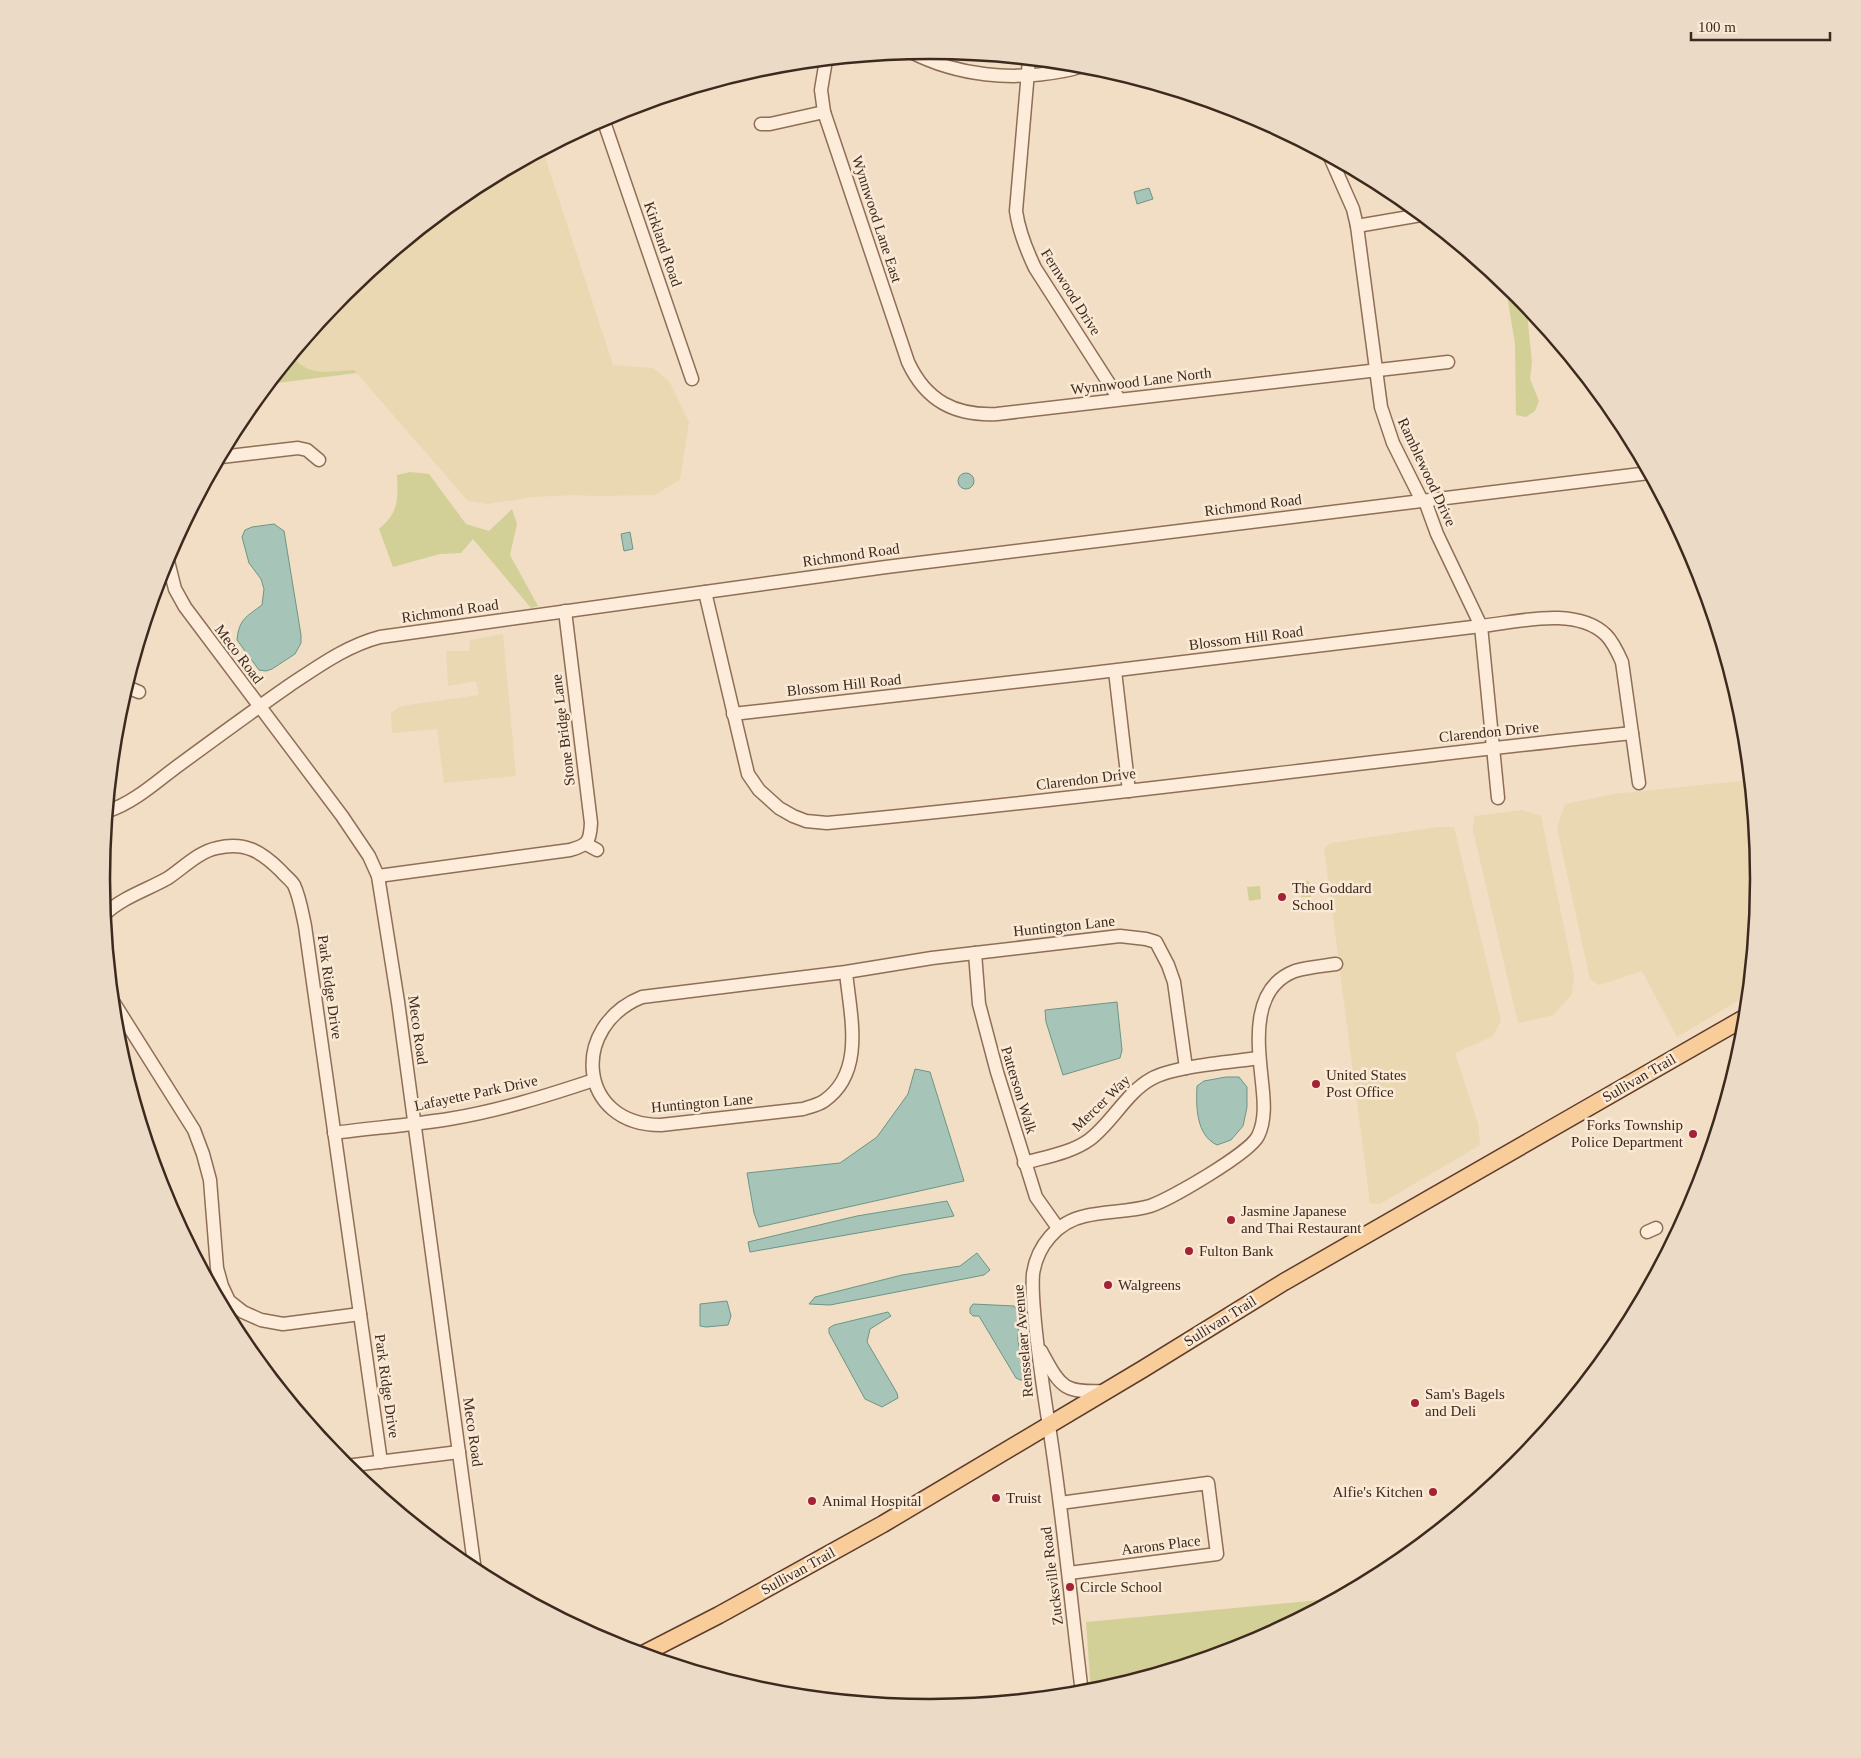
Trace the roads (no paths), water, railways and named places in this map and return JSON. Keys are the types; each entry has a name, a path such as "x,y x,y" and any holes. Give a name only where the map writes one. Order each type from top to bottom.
{"main road":[{"name":"Sullivan Trail","path":"651,1650 881,1525 1106,1392 1284,1282 1738,1022"}],"street":[{"path":"926,59 951,69 993,76 1029,76 1065,71"},
{"name":"Fernwood Drive","path":"1029,65 1016,211 1019,227 1035,268 1119,399"},
{"name":"Wynnwood Lane East","path":"825,66 821,90 824,112 908,362 913,374 920,383"},
{"path":"761,124 770,124 824,112"},
{"name":"Kirkland Road","path":"605,126 692,380"},
{"name":"Ramblewood Drive","path":"1334,165 1353,209 1357,226 1375,371 1386,426 1421,499 1425,501 1438,534 1481,626 1498,798"},
{"path":"1357,226 1414,216"},
{"name":"Wynnwood Lane North","path":"920,383 931,395 947,407 982,415 1066,407 1119,399 1448,362"},
{"path":"228,456 298,448 307,450 319,460"},
{"name":"Richmond Road","path":"113,809 140,794 258,707 337,654 380,637 900,565 1643,474"},
{"name":"Meco Road","path":"171,571 175,589 185,607 258,707 342,816 369,856 378,876 398,1002 474,1560"},
{"name":"Clarendon Drive","path":"705,592 748,774 759,790 779,808 806,821 827,822 979,809 1492,747 1632,733"},
{"name":"Stone Bridge Lane","path":"565,611 590,823 589,840 586,844"},
{"name":"Blossom Hill Road","path":"733,714 1115,671 1481,626 1570,618 1598,629 1606,635 1615,647 1622,662 1638,783"},
{"path":"1115,671 1128,791"},
{"path":"133,690 139,692"},
{"path":"378,876 570,850 586,844 597,850"},
{"name":"Park Ridge Drive","path":"111,909 167,878 201,854 216,848 234,845 253,849 267,857 293,883 300,899 307,936 381,1462"},
{"name":"Huntington Lane","path":"846,972 853,1045 852,1060 838,1089 823,1102 803,1109 648,1125 638,1124 624,1118 613,1110 598,1091 594,1080 592,1062 603,1027 615,1013 631,1001 642,997 846,972 1108,936 1146,939 1156,942 1168,965 1174,982 1186,1068"},
{"name":"Patterson Walk","path":"975,953 979,1004 983,1023 1024,1163 1036,1197 1058,1228"},
{"name":"Rensselaer Avenue","path":"1049,1426 1037,1344 1033,1274 1040,1250 1058,1228 1083,1216 1151,1206 1174,1196 1236,1158 1252,1144 1258,1136 1265,1108 1259,1058 1258,1022 1268,994 1293,972 1336,964"},
{"path":"122,1016 194,1130 210,1180 217,1268 222,1286 230,1301 243,1312 261,1320 283,1324 360,1314"},
{"name":"Mercer Way","path":"1024,1163 1080,1146 1090,1139 1139,1088 1152,1078 1186,1068 1259,1058"},
{"name":"Lafayette Park Drive","path":"334,1133 449,1118 496,1109 594,1080"},
{"path":"1037,1344 1055,1376 1067,1388 1081,1392 1106,1392"},
{"name":"Zucksville Road","path":"1049,1426 1069,1573 1081,1685"},
{"path":"356,1465 459,1452"},
{"name":"Aarons Place","path":"1060,1503 1208,1483 1216,1545 1217,1554 1069,1573"}],"place":[{"name":"The Goddard School","path":"1282,897"},
{"name":"United States Post Office","path":"1316,1084"},
{"name":"Forks Township Police Department","path":"1693,1134"},
{"name":"Jasmine Japanese and Thai Restaurant","path":"1231,1220"},
{"name":"Fulton Bank","path":"1189,1251"},
{"name":"Walgreens","path":"1108,1285"},
{"name":"Sam's Bagels and Deli","path":"1415,1403"},
{"name":"Alfie's Kitchen","path":"1433,1492"},
{"name":"Truist","path":"996,1498"},
{"name":"Animal Hospital","path":"812,1501"},
{"name":"Circle School","path":"1070,1587"}]}
